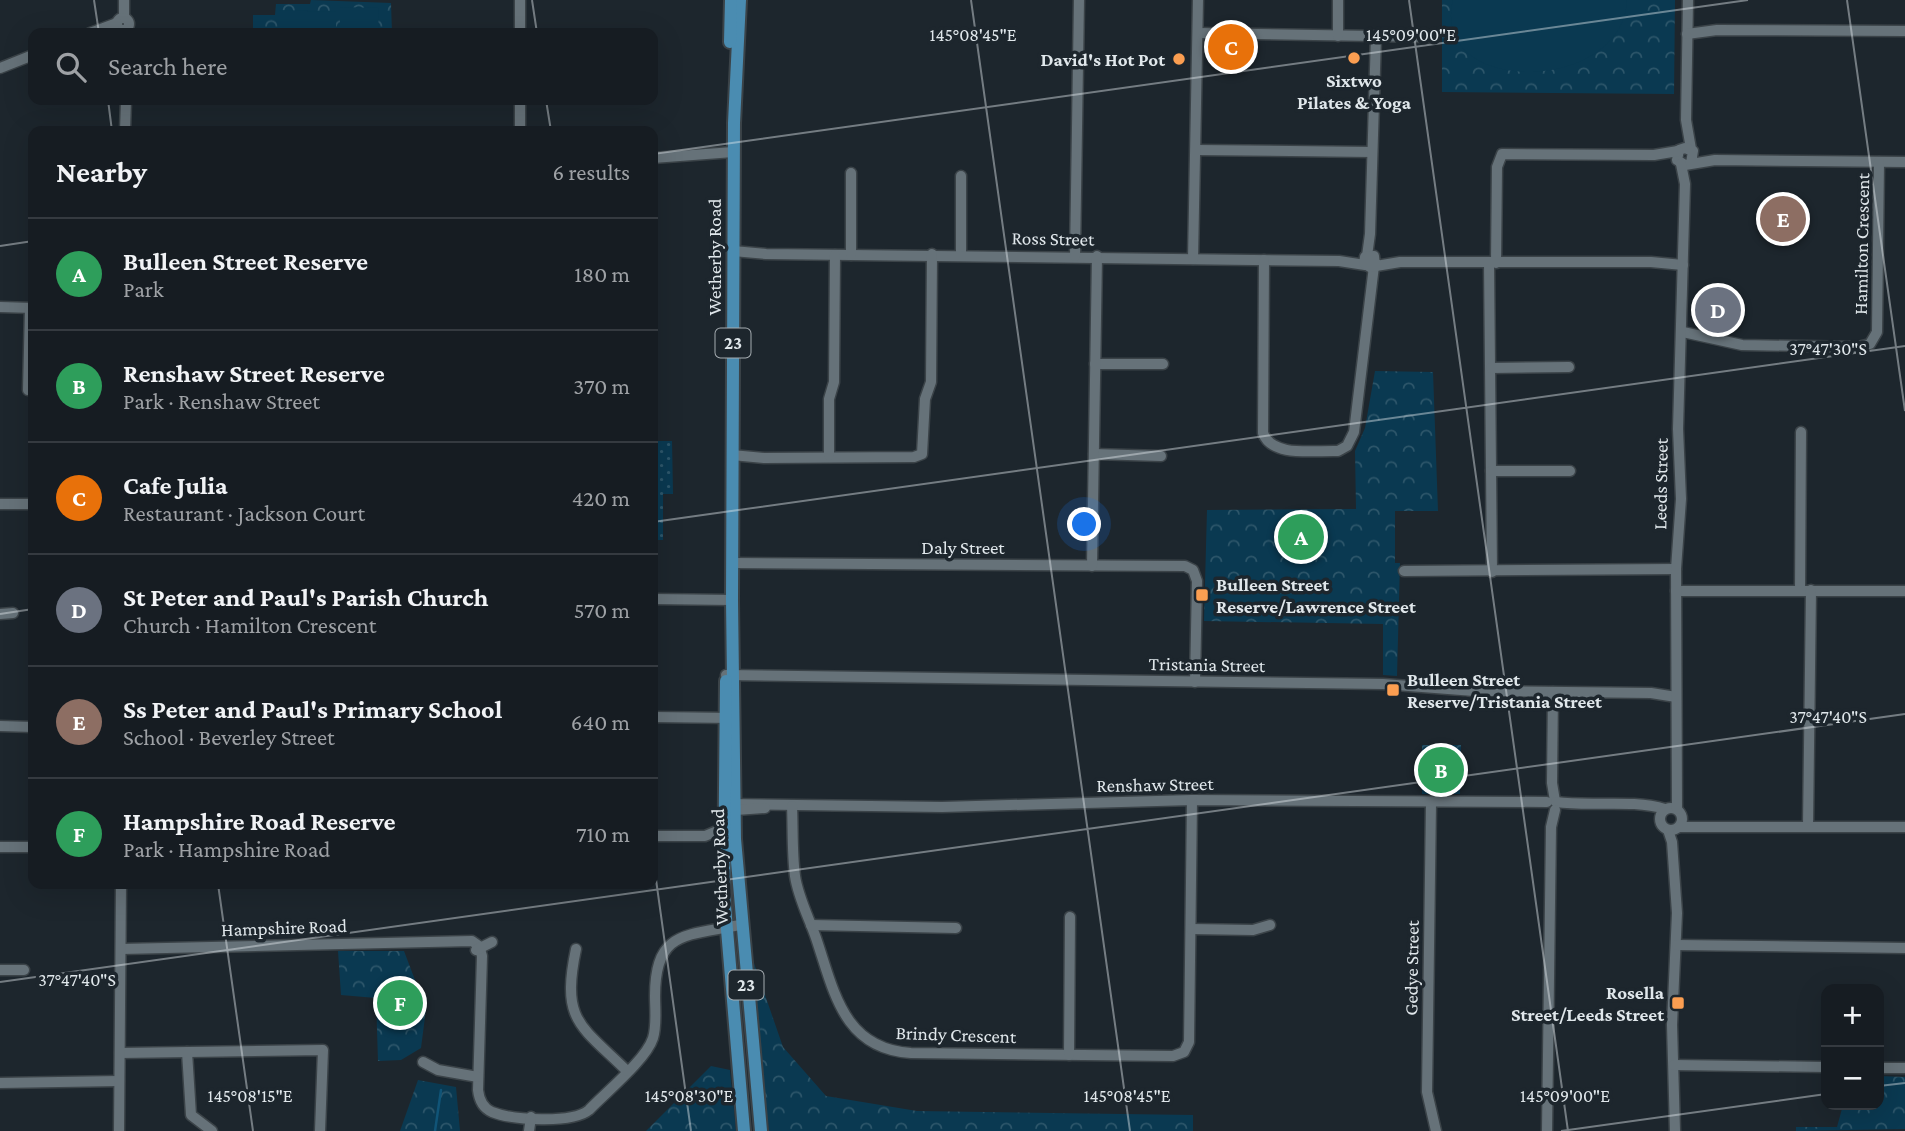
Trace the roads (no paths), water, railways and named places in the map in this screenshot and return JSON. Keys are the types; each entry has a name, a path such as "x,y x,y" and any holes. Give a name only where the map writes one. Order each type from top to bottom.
{"main road":[{"name":"Wetherby Road","path":"730,0 734,123"},
{"name":"Wetherby Road","path":"740,0 733,156 730,718 732,806 740,925 761,1131"},
{"name":"Wetherby Road","path":"732,806 724,828 726,928 744,1131"}],"street":[{"path":"122,26 124,0"},
{"path":"520,0 520,28"},
{"path":"1075,256 1079,0"},
{"path":"1193,259 1198,0"},
{"path":"1338,36 1339,0"},
{"name":"Leeds Street","path":"1675,1131 1672,1025 1677,945 1672,818 1675,784 1676,569 1681,499 1678,429 1684,263 1688,0"},
{"path":"1687,30 1905,32"},
{"path":"1198,33 1433,37"},
{"path":"1264,260 1263,433 1266,442 1275,448 1338,451 1346,446 1354,432 1369,291 1376,36"},
{"path":"0,68 28,57"},
{"path":"125,105 125,126"},
{"path":"520,105 520,126"},
{"path":"1197,150 1372,152"},
{"path":"1492,572 1490,368 1497,167 1502,154 1905,162"},
{"path":"658,158 733,156"},
{"name":"Hamilton Crescent","path":"1682,332 1749,346 1858,347 1870,344 1877,325 1879,162"},
{"path":"850,255 851,173"},
{"path":"961,176 961,254"},
{"name":"Ross Street","path":"733,254 961,254 1400,262 1684,263"},
{"path":"732,458 829,455 914,457 922,454 925,399 931,382 932,254"},
{"path":"829,455 829,399 834,382 835,255"},
{"path":"1092,566 1097,256"},
{"path":"0,307 28,308"},
{"path":"1095,363 1163,364"},
{"path":"1490,368 1569,367"},
{"path":"1801,432 1808,826"},
{"path":"1094,454 1161,456"},
{"path":"1492,471 1570,471"},
{"path":"0,504 28,504"},
{"name":"Daly Street","path":"732,564 1180,566 1193,570 1197,581 1195,682"},
{"path":"1404,571 1676,569"},
{"path":"1676,590 1905,591"},
{"path":"658,599 732,600"},
{"path":"0,614 13,613"},
{"name":"Tristania Street","path":"732,675 1383,684 1457,690 1676,693"},
{"path":"1547,1131 1553,692"},
{"path":"658,718 730,718"},
{"path":"0,726 28,727"},
{"path":"1192,800 1191,929 1253,930 1270,925"},
{"name":"Renshaw Street","path":"732,806 942,807 1192,800 1647,804 1672,818 1710,825 1905,827"},
{"name":"Gedye Street","path":"1431,803 1427,1092 1436,1131"},
{"name":"Brindy Crescent","path":"795,806 796,880 811,925 839,1004 853,1027 875,1044 911,1052 1173,1056 1186,1049 1189,1038 1191,929"},
{"path":"658,836 705,836 724,828"},
{"path":"705,836 724,847"},
{"path":"0,847 28,847"},
{"path":"119,1131 121,889"},
{"path":"1069,1055 1070,918"},
{"path":"492,942 478,949 479,1097 488,1109 560,1121 580,1116 626,1071 653,1039 656,968 660,954 676,941 740,925"},
{"path":"811,925 956,928"},
{"name":"Hampshire Road","path":"121,949 279,943 449,942 478,949"},
{"path":"1677,945 1905,948"},
{"path":"576,949 572,997 574,1016 582,1028 626,1071"},
{"path":"0,970 24,970"},
{"path":"120,1053 323,1050 320,1131"},
{"path":"187,1052 191,1115 212,1131"},
{"path":"423,1062 438,1070 478,1077"},
{"path":"1674,1065 1821,1067"},
{"path":"1884,1068 1905,1068"},
{"path":"0,1083 119,1082"},
{"path":"529,1131 531,1117"}],"waterway":[{"path":"435,1131 441,1090"}],"place":[{"name":"Cafe Julia","path":"1231,47"},
{"name":"Sixtwo Pilates & Yoga","path":"1354,58"},
{"name":"David's Hot Pot","path":"1179,59"},
{"name":"Ss Peter and Paul's Primary School","path":"1783,219"},
{"name":"St Peter and Paul's Parish Church","path":"1718,310"},
{"name":"Bulleen Street Reserve","path":"1301,537"},
{"name":"Bulleen Street Reserve/Lawrence Street","path":"1202,595"},
{"name":"Bulleen Street Reserve/Tristania Street","path":"1393,690"},
{"name":"Renshaw Street Reserve","path":"1441,770"},
{"name":"Hampshire Road Reserve","path":"400,1003"},
{"name":"Rosella Street/Leeds Street","path":"1678,1003"}]}
